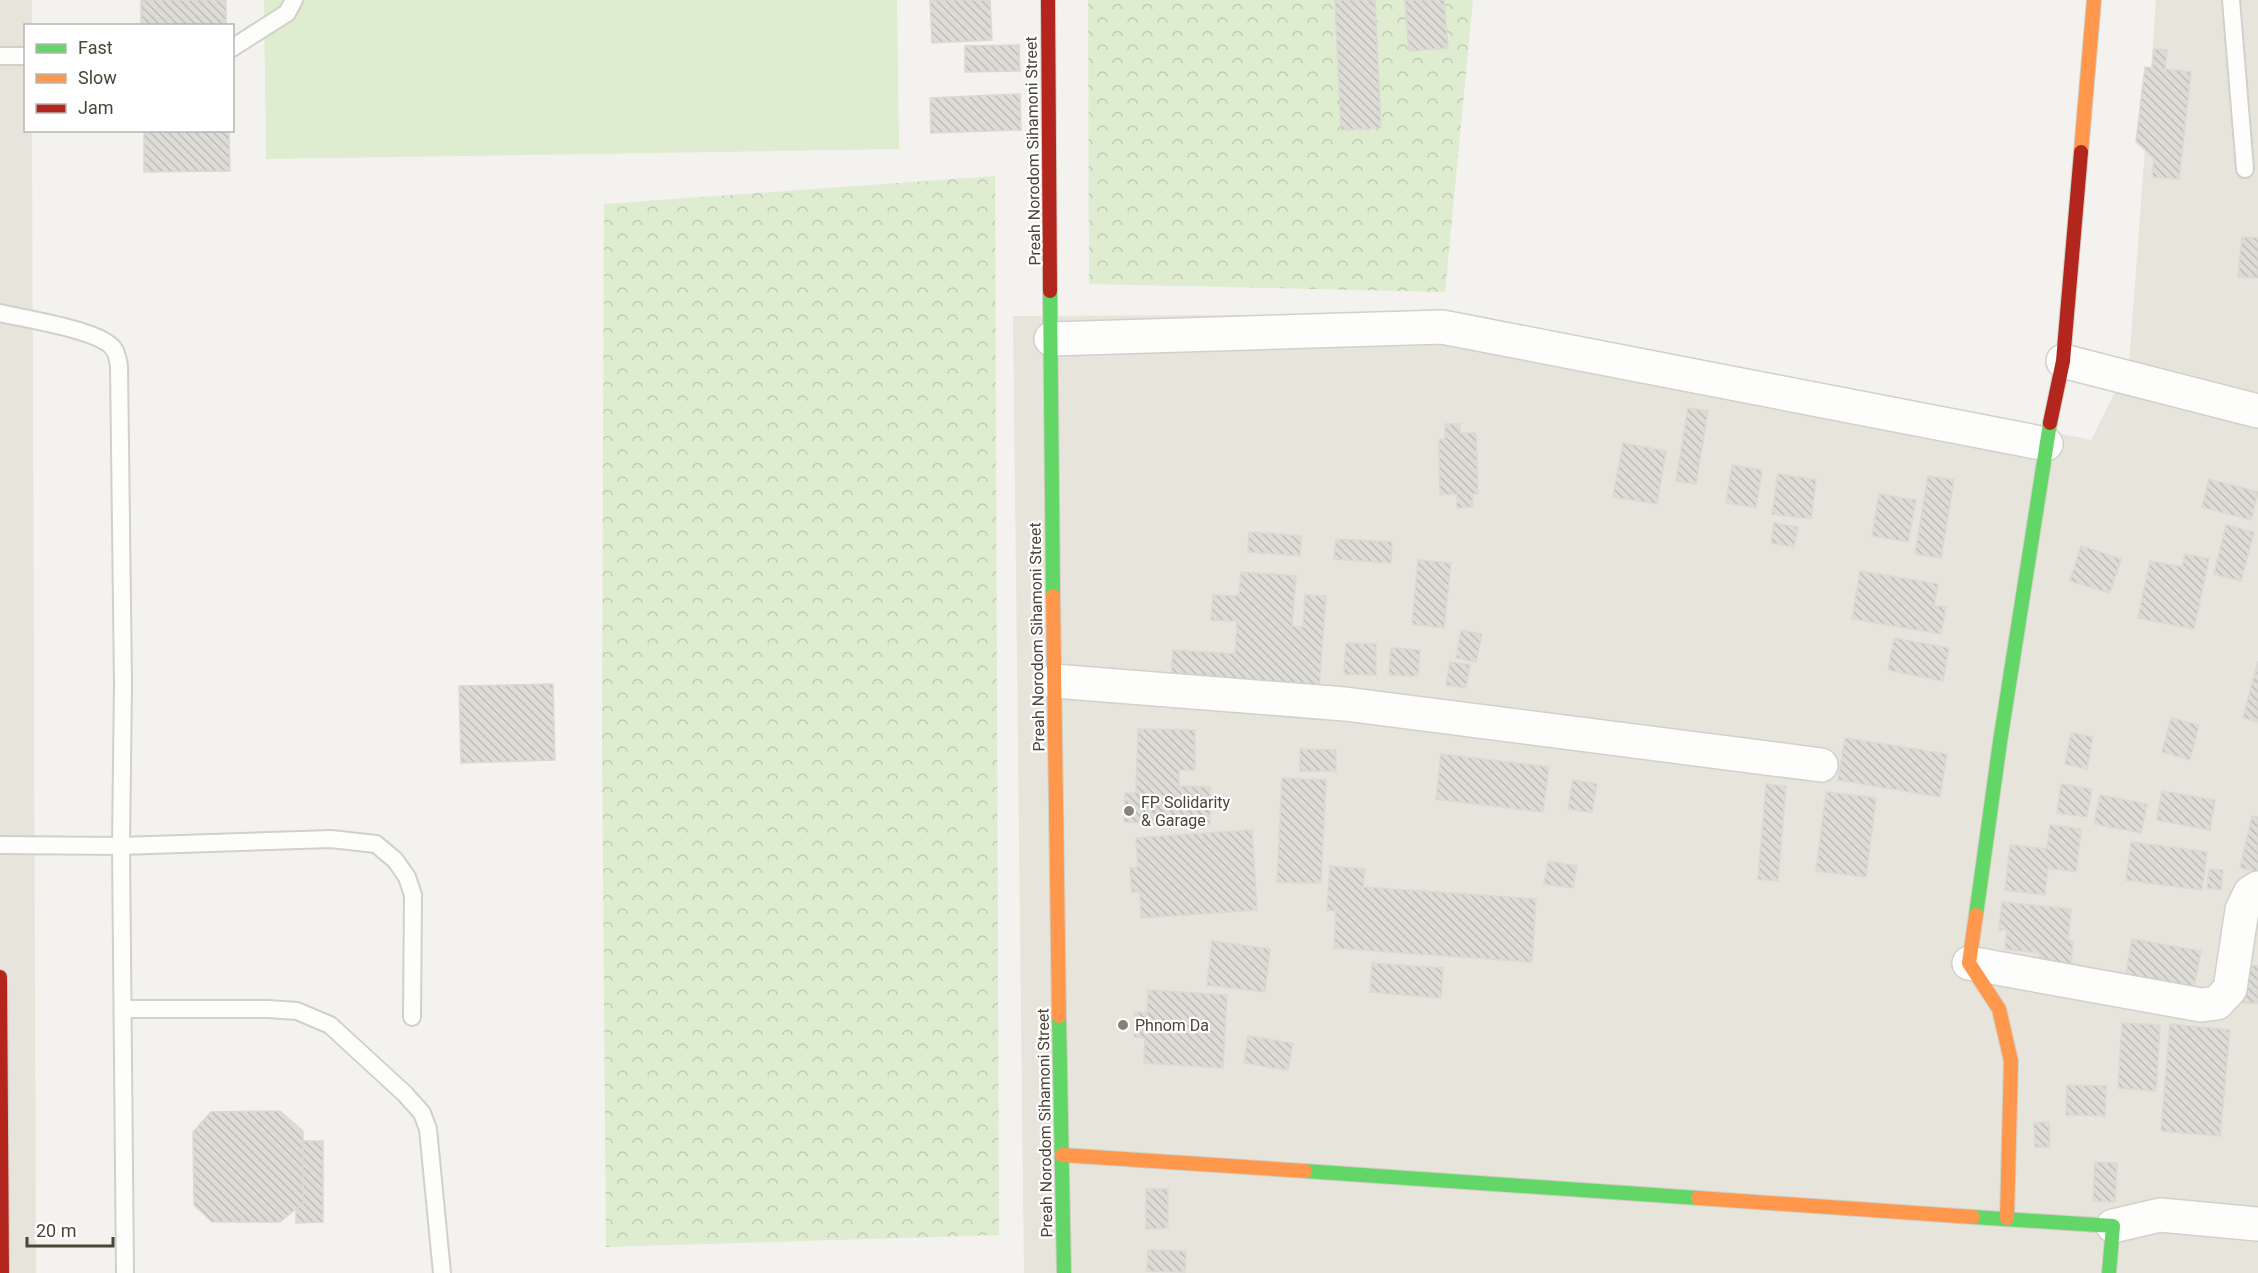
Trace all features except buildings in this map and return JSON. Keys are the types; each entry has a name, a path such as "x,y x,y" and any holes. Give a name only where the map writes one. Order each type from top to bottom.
{"street":[{"name":"Preah Norodom Sihamoni Street","path":"1048,0 1054,681 1064,1273"},
{"path":"2007,1218 2011,1061 1999,1009 1968,963 2046,444 2063,361 2094,0"},
{"path":"1051,339 1442,327 2046,444"},
{"path":"2063,361 2258,411"},
{"path":"1054,681 1346,704 1821,765"},
{"path":"1968,963 2201,1005 2217,1002 2230,989 2242,910 2250,893 2258,888"},
{"path":"0,977 2,1273"},
{"path":"1062,1155 2113,1226 2160,1215 2258,1224"},
{"path":"2109,1273 2113,1226"}],"lane":[{"path":"234,47 287,13 294,0"},
{"path":"2231,0 2245,169"},
{"path":"0,56 24,56"},
{"path":"0,313 90,334 106,341 115,349 119,366 123,684 121,846 125,1273"},
{"path":"0,845 121,846 331,839 376,844 395,860 407,877 413,895 412,1017"},
{"path":"123,1009 287,1010 297,1011 330,1025 405,1094 422,1113 429,1138 442,1273"}],"shaded area":[{"path":"0,0 32,0 32,24 24,24 24,132 32,132 36,1273 0,1273"},
{"path":"2156,0 2258,0 2258,1273 1024,1273 1013,316 1470,314 2091,440 2129,364"}],"green space":[{"path":"264,0 897,0 899,149 266,159"},
{"path":"1088,0 1473,0 1445,292 1089,284"},
{"path":"995,176 999,1235 606,1247 602,740 604,204"}],"traffic: fast":[{"path":"1050,291 1053,596"},
{"path":"1976,915 2000,742 2050,423"},
{"path":"1059,1016 1064,1273"},
{"path":"1305,1171 1698,1198"},
{"path":"1973,1217 2113,1226 2109,1273"}],"traffic: slow":[{"path":"2081,152 2094,0"},
{"path":"1053,596 1059,1016"},
{"path":"1976,915 1969,963 1999,1009 2011,1061 2007,1218"},
{"path":"1062,1155 1305,1171"},
{"path":"1698,1198 1973,1217"}],"traffic: jam":[{"path":"1048,0 1050,291"},
{"path":"2050,423 2063,361 2081,152"},
{"path":"0,977 2,1273"}],"place":[{"name":"FP Solidarity & Garage","path":"1129,811"},
{"name":"Phnom Da","path":"1123,1025"}]}
